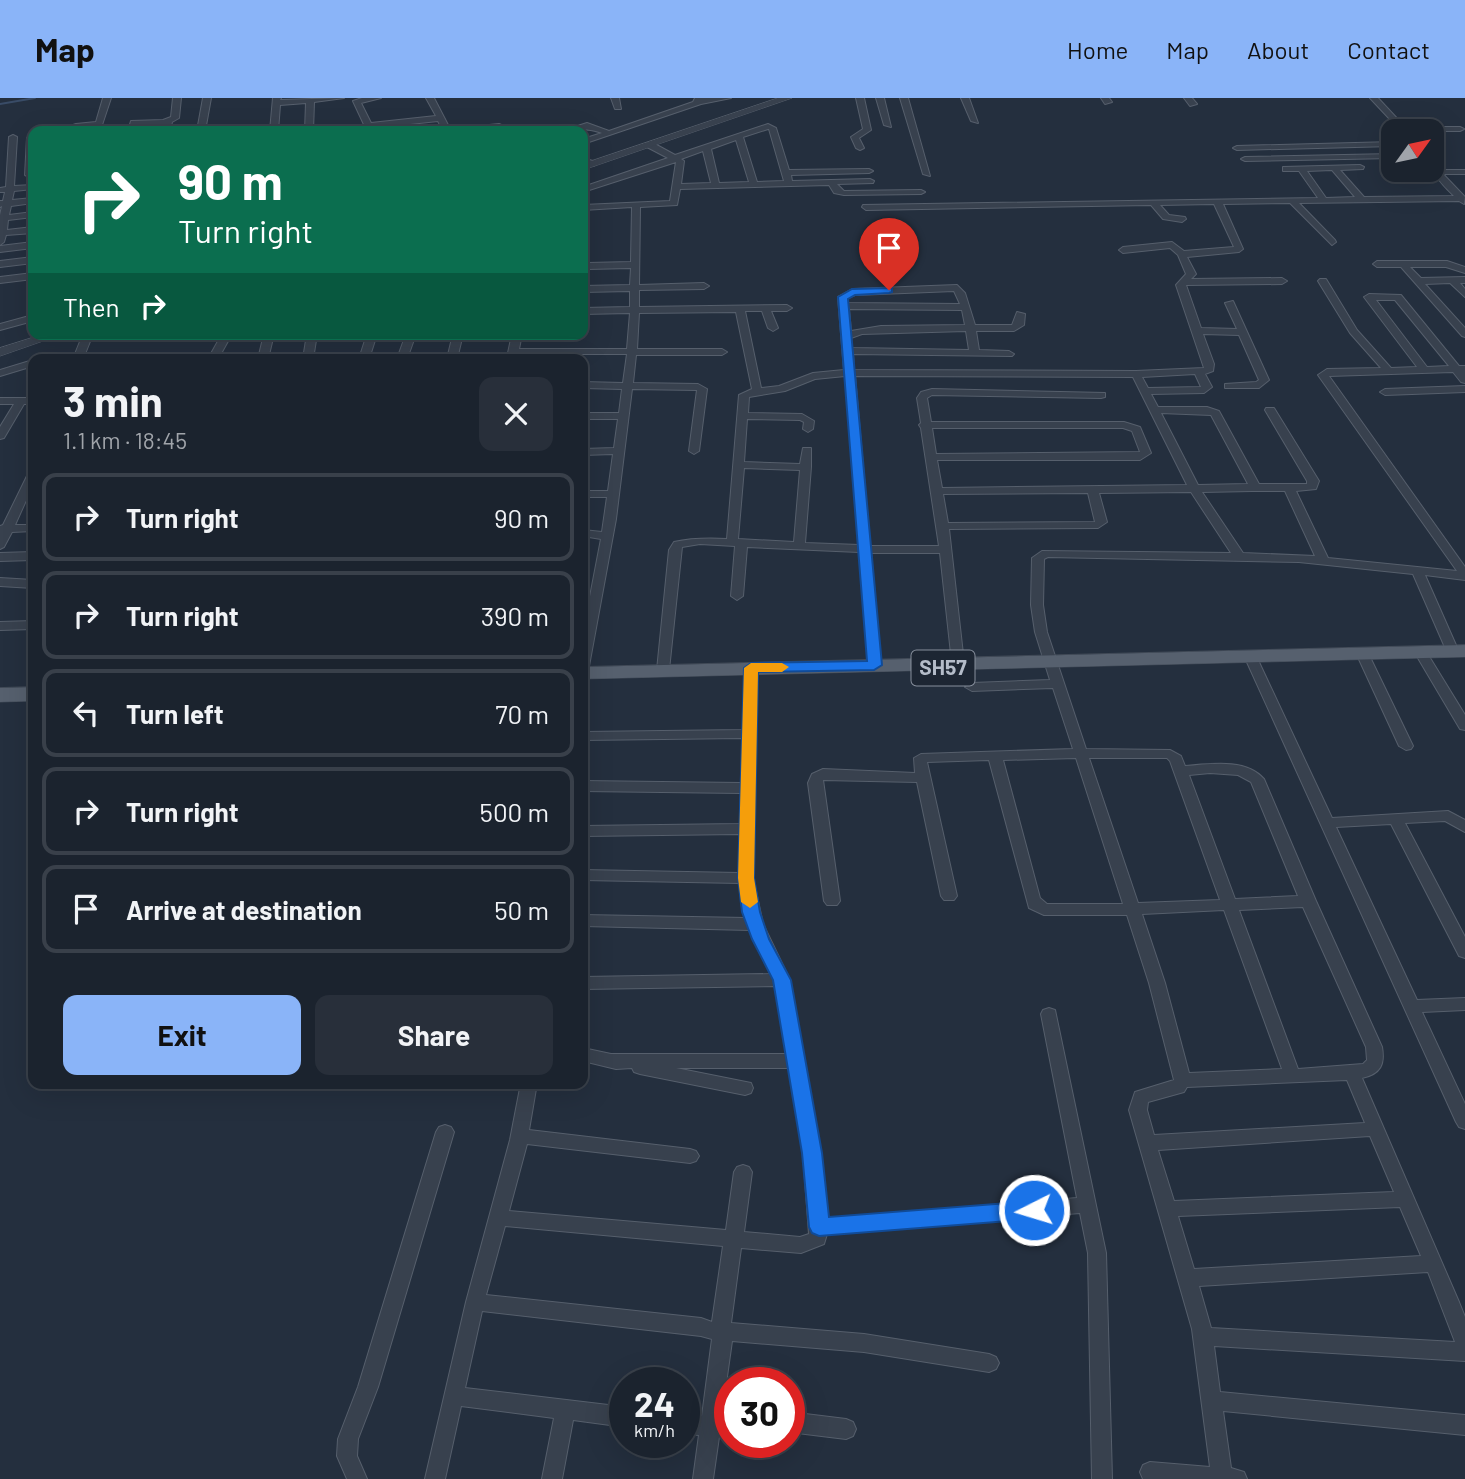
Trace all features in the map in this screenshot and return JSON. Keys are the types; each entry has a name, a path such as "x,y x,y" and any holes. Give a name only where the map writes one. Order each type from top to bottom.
{"main road":[{"name":"SH57","path":"588,675 795,670 1053,670 1304,656 1459,652"},
{"name":"SH57","path":"795,670 958,663 1053,670 1273,655 1304,656"},
{"name":"SH57","path":"588,675 663,670 751,671"},
{"path":"0,689 28,688"},
{"path":"0,695 28,694"}],"street":[{"path":"99,126 107,98"},
{"path":"133,126 138,122 166,121 176,116 177,98"},
{"path":"202,126 207,98"},
{"path":"274,126 276,101 340,98"},
{"path":"377,98 358,101 368,125 439,114"},
{"path":"430,98 446,126"},
{"path":"615,98 618,107"},
{"path":"588,140 699,100 727,98"},
{"path":"860,98 867,130 855,136 860,148"},
{"path":"880,98 888,125"},
{"path":"904,98 927,174"},
{"path":"965,98 975,121"},
{"path":"1374,98 1394,119"},
{"path":"588,163 783,99"},
{"path":"309,126 310,101"},
{"path":"166,121 166,126"},
{"path":"584,126 609,133"},
{"path":"588,188 765,126 771,127 789,183"},
{"path":"1444,129 1460,129"},
{"path":"738,135 754,185"},
{"path":"13,136 12,177 4,190 1,236 28,231"},
{"path":"1237,148 1381,144"},
{"path":"588,207 672,204 678,187 680,160 650,145"},
{"path":"706,146 716,187"},
{"path":"1291,147 1300,158"},
{"path":"0,149 13,148"},
{"path":"1245,159 1381,156"},
{"path":"0,162 13,160"},
{"path":"1286,169 1360,167"},
{"path":"1334,168 1361,199"},
{"path":"1302,169 1323,200"},
{"path":"785,173 870,171"},
{"path":"1444,172 1465,172"},
{"path":"0,178 28,175"},
{"path":"1444,178 1463,200"},
{"path":"678,187 870,181"},
{"path":"831,182 837,191 844,193 920,192"},
{"path":"4,190 28,188"},
{"path":"866,207 1361,199 1463,200"},
{"path":"1292,200 1332,242"},
{"path":"1183,255 1239,249 1217,201"},
{"path":"3,204 28,202"},
{"path":"1153,202 1166,217 1182,219"},
{"path":"588,639 607,536 632,352 636,206"},
{"path":"1,218 28,215"},
{"path":"1134,249 1131,242 1159,239"},
{"path":"0,249 28,246"},
{"path":"1123,250 1173,246 1183,255 1191,274 1182,282"},
{"path":"0,264 28,261"},
{"path":"1377,264 1447,264 1465,270"},
{"path":"1403,264 1464,332"},
{"path":"588,267 636,265"},
{"path":"0,280 28,277"},
{"path":"1452,280 1465,294"},
{"path":"1418,281 1465,280"},
{"path":"1182,282 1282,281"},
{"path":"1323,281 1353,331 1390,372"},
{"path":"737,597 736,543 745,394 781,389 813,376 850,373 1199,373 1209,369 1182,282"},
{"path":"588,289 704,286"},
{"path":"874,665 844,295 852,292 954,288 961,292 966,307 975,354"},
{"path":"1434,390 1369,296 1398,297 1461,369 1465,380"},
{"path":"1229,386 1264,383 1230,303"},
{"path":"844,306 966,307"},
{"path":"588,311 787,308"},
{"path":"740,309 757,391"},
{"path":"766,309 772,328"},
{"path":"846,336 881,329 1014,328 1019,325 1020,314"},
{"path":"0,327 28,319"},
{"path":"1198,331 1242,332"},
{"path":"0,352 38,340"},
{"path":"848,351 1009,354"},
{"path":"572,354 722,352"},
{"path":"0,373 28,365"},
{"path":"1461,369 1327,372 1323,375 1465,575"},
{"path":"1145,391 1204,390 1207,387 1199,373"},
{"path":"1136,374 1195,489 1239,556"},
{"path":"588,385 691,386 702,389 694,451"},
{"path":"1385,392 1465,389"},
{"path":"958,663 942,526 924,425 922,398 932,392 1101,395"},
{"path":"0,401 28,401"},
{"path":"0,436 21,401"},
{"path":"1154,410 1211,410 1256,488"},
{"path":"936,491 1308,488 1314,484 1270,410"},
{"path":"588,416 623,416"},
{"path":"743,416 802,417 809,421 808,429"},
{"path":"924,425 1124,425 1136,429 1146,453 1140,457 930,457"},
{"path":"799,546 807,450"},
{"path":"588,452 618,451"},
{"path":"740,465 806,467"},
{"path":"1289,488 1323,560"},
{"path":"942,526 1091,526 1101,522 1093,491"},
{"path":"588,494 613,494"},
{"path":"0,545 4,529 27,502"},
{"path":"4,529 28,528"},
{"path":"588,534 607,536"},
{"path":"663,670 675,550 678,544 685,541 945,550"},
{"path":"1150,1472 1227,1478 1203,1336 1138,1110 1141,1097 1178,1087 1182,1080 1157,983 1053,670 1037,605 1039,555 1239,556 1323,560 1465,575"},
{"path":"0,556 28,556"},
{"path":"1417,570 1459,652"},
{"path":"0,582 28,584"},
{"path":"0,626 28,625"},
{"path":"1421,653 1465,726"},
{"path":"1363,654 1406,746"},
{"path":"1252,660 1465,1122"},
{"path":"972,687 1053,670"},
{"path":"498,1218 808,1244 818,1238 812,1153 782,980 755,924 746,878 751,671"},
{"path":"588,736 748,734"},
{"path":"949,896 922,758 1082,753 1170,754 1176,760 1292,1075"},
{"path":"995,757 1034,904 1049,910 1308,901"},
{"path":"1180,771 1236,769 1247,771 1257,779 1374,1047 1376,1062 1368,1070 1352,1073 1182,1080"},
{"path":"832,901 815,783 817,777 823,774 924,778"},
{"path":"588,786 749,788"},
{"path":"1326,823 1448,816 1465,827"},
{"path":"1395,818 1465,953"},
{"path":"588,831 746,829"},
{"path":"588,875 746,878"},
{"path":"588,921 755,924"},
{"path":"588,983 782,980"},
{"path":"1411,1006 1465,1004"},
{"path":"1049,1014 1097,1253 1100,1288 1102,1479"},
{"path":"588,1056 745,1088"},
{"path":"608,1060 795,1061"},
{"path":"1352,1073 1465,1345"},
{"path":"435,1479 475,1302 520,1136 528,1089"},
{"path":"1147,1143 1376,1129"},
{"path":"358,1479 347,1456 348,1439 368,1387 445,1132"},
{"path":"520,1136 690,1156"},
{"path":"721,1367 720,1332 731,1239 743,1172"},
{"path":"1167,1209 1405,1199"},
{"path":"819,1227 1087,1205"},
{"path":"1188,1278 1433,1263"},
{"path":"475,1302 701,1327 720,1332 864,1343 989,1363"},
{"path":"1203,1336 1465,1352"},
{"path":"454,1396 609,1416"},
{"path":"1212,1401 1465,1425"},
{"path":"552,1479 565,1411"},
{"path":"805,1424 846,1429"},
{"path":"703,1479 714,1434"}],"waterway":[{"path":"0,104 35,98"}],"slow traffic":[{"path":"750,902 746,878 746,829 751,668 782,667"}],"route":[{"path":"889,290 874,293 852,292 843,297 874,665 751,668 746,878 751,912 760,939 782,980 812,1153 819,1227 1034,1210"}]}
